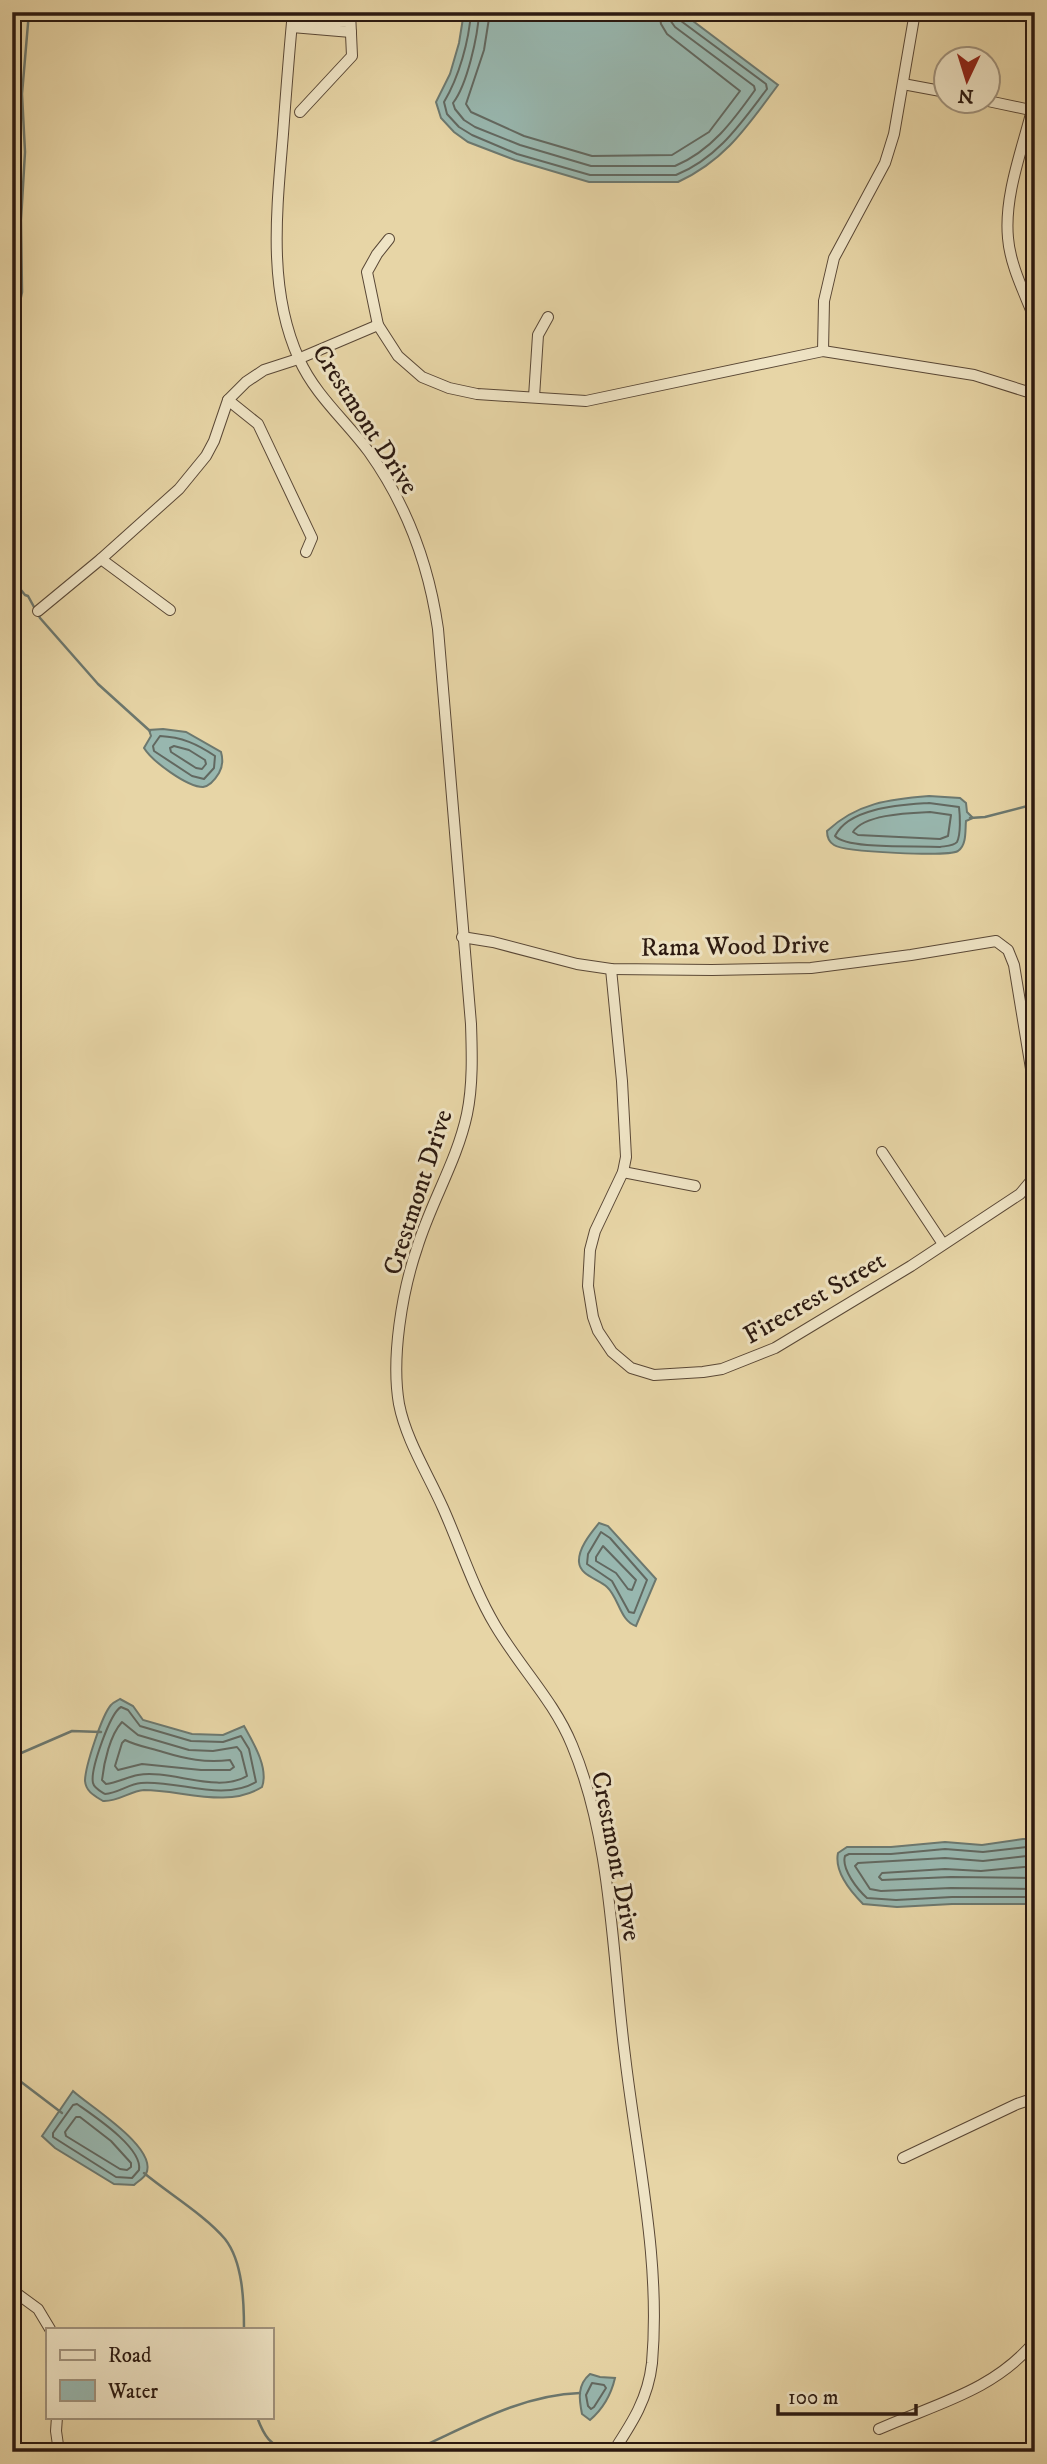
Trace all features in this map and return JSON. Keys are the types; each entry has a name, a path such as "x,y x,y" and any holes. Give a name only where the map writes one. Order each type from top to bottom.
{"street":[{"path":"823,351 824,300 834,258 885,163 894,134 915,12"},
{"path":"293,19 350,22 352,56 300,112"},
{"name":"Crestmont Drive","path":"293,19 280,173 277,258 283,315 299,359 324,399 379,469 398,503 414,538 432,591 438,629 472,1043 468,1111 459,1144 417,1247 405,1298 397,1385 404,1424 489,1614 559,1717 576,1755 592,1809 611,1919 625,2055 653,2270 649,2384 641,2407 613,2452"},
{"path":"903,84 932,89"},
{"path":"1002,104 1033,110 1008,205 1008,239 1017,273 1035,320"},
{"path":"389,239 367,272 378,325 398,356 422,377 449,388 477,394 586,401 823,351 948,370 1028,392 1035,391"},
{"path":"534,397 538,335 548,317"},
{"path":"38,611 179,489 194,472 214,441 228,400 246,382 264,370 299,359 378,325"},
{"path":"228,400 258,424 312,538 306,552"},
{"path":"101,559 170,610"},
{"name":"Rama Wood Drive","path":"462,937 493,942 577,964 611,969 724,970 811,968 911,956 996,941 1008,950 1014,965 1035,1093"},
{"name":"Firecrest Street","path":"611,969 626,1157 623,1172 594,1231 588,1268 589,1294 593,1317 604,1342 621,1361 642,1373 667,1375 712,1371 775,1348 1020,1194 1035,1176"},
{"path":"882,1152 943,1244"},
{"path":"623,1172 695,1186"},
{"path":"903,2158 1035,2098"},
{"path":"12,2290 38,2309 49,2328"},
{"path":"879,2428 970,2393 1010,2367 1035,2341"},
{"path":"57,2418 59,2452"}],"water":[{"path":"464,12 681,12 778,85 723,152 678,182 589,182 515,160 468,142 441,118 436,102 450,74"},
{"path":"149,730 186,732 221,752 218,775 203,787 196,786 154,760 144,748 151,736"},
{"path":"929,796 960,798 966,803 967,812 973,818 966,821 964,841 958,851 935,854 875,852 842,848 829,839 827,831 862,808 887,801"},
{"path":"599,1523 608,1526 656,1579 636,1626 626,1619 607,1587 580,1567 579,1557 583,1546"},
{"path":"120,1699 133,1706 143,1720 192,1734 223,1735 244,1726 262,1764 262,1787 234,1797 204,1797 144,1790 103,1801 89,1791 85,1781 107,1711"},
{"path":"1035,1839 1035,1904 897,1907 863,1904 844,1881 837,1860 838,1853 847,1847 891,1847 945,1842 982,1845"},
{"path":"73,2091 120,2128 142,2152 147,2164 146,2174 134,2185 114,2184 55,2148 42,2136"},
{"path":"590,2374 615,2378 606,2401 590,2420 582,2414 580,2398 583,2383"}],"waterway":[{"path":"12,340 22,292 21,220 25,152 22,94 29,12"},
{"path":"12,369 16,407 12,438"},
{"path":"12,579 28,596 40,618 98,684 150,731"},
{"path":"970,818 985,817 1035,804"},
{"path":"12,1757 72,1731 101,1732"},
{"path":"12,2075 62,2113"},
{"path":"144,2173 217,2230 231,2248 239,2270 244,2328"},
{"path":"410,2452 514,2406 557,2395 580,2393"},
{"path":"257,2418 269,2439 278,2447 291,2452"}]}
